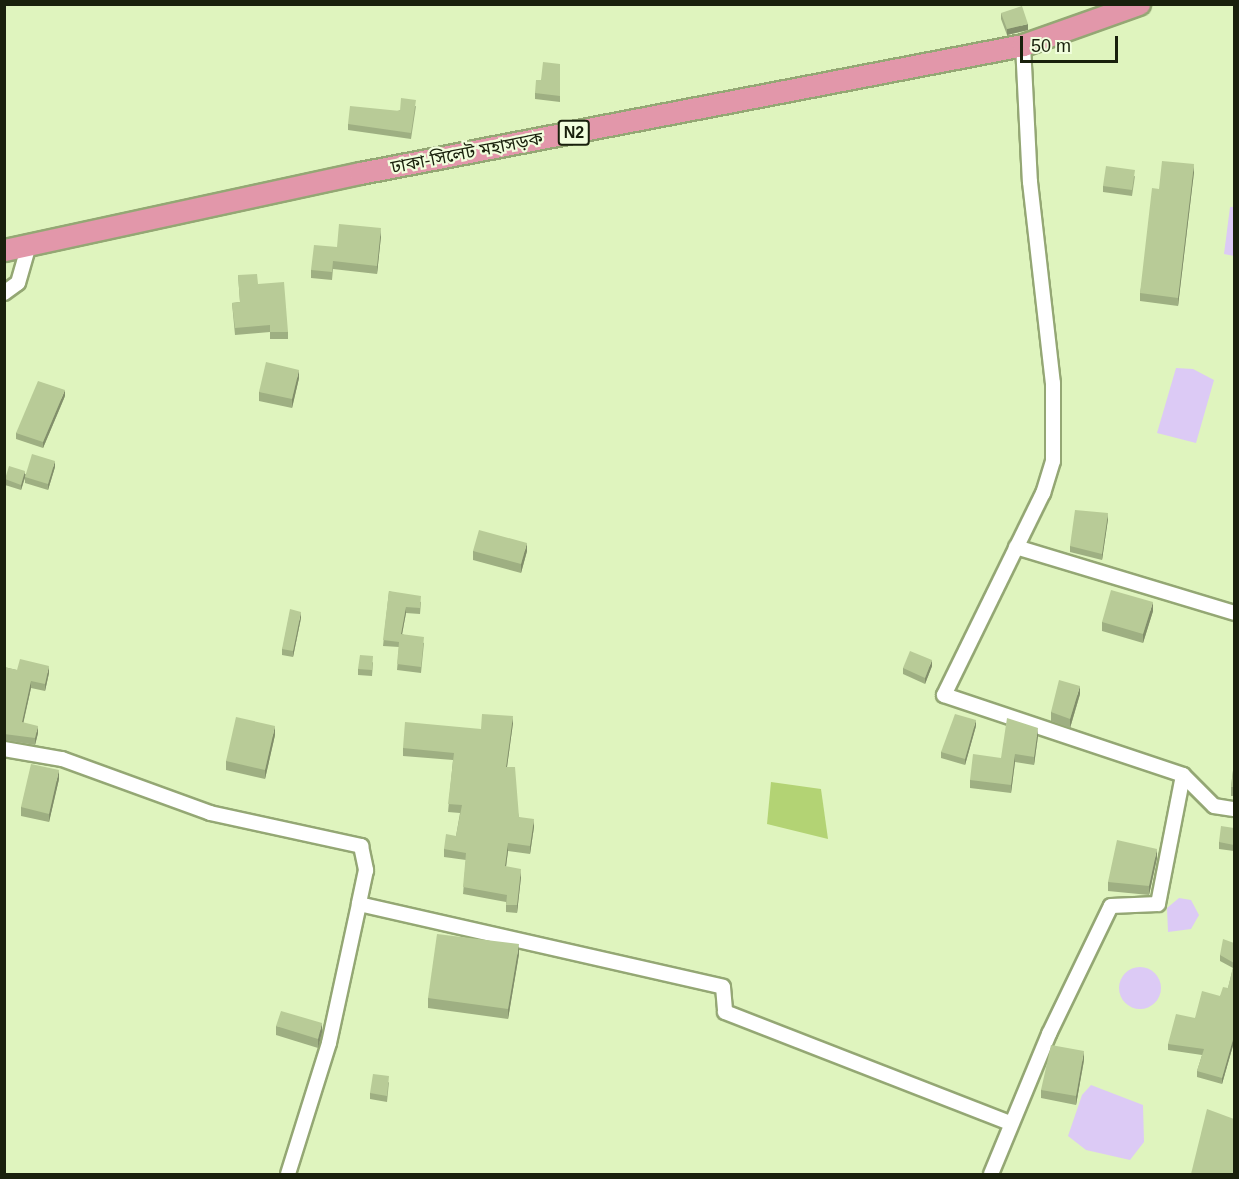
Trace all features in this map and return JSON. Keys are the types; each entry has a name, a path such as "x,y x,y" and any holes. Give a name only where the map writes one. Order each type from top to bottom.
{"highway":[{"name":"ঢাকা-সিলেট মহাসড়ক","path":"4,250 360,173 1023,45 1139,4"}],"street":[{"path":"1023,45 1029,182 1053,383 1053,461 1016,547 944,695 1183,775 1214,806 1234,809"},
{"path":"4,293 18,283 29,245"},
{"path":"1016,547 1234,613"},
{"path":"4,749 62,759 210,813 361,846 366,870 329,1043 288,1174"},
{"path":"991,1174 1009,1123 1111,906 1158,904 1183,775"},
{"path":"359,904 723,987 725,1012 1009,1123"}],"green space":[{"path":"771,782 821,789 828,839 767,824"}],"shaded area":[{"path":"1230,207 1234,207 1234,256 1224,254"},
{"path":"1176,368 1193,369 1214,380 1196,443 1157,433"},
{"path":"1179,898 1191,900 1199,915 1191,929 1168,932 1167,908"},
{"path":"1140,967 1155,973 1161,988 1155,1003 1140,1009 1125,1003 1119,988 1125,973"},
{"path":"1091,1085 1143,1105 1144,1142 1130,1160 1086,1150 1068,1136 1082,1095"}],"building":[{"path":"1022,6 1028,24 1007,29 1001,13"},
{"path":"543,62 560,64 560,96 535,93 536,80 541,80"},
{"path":"401,98 416,100 411,133 348,124 350,106 400,111"},
{"path":"1162,161 1194,164 1178,298 1140,293 1152,188 1159,189"},
{"path":"1106,166 1135,170 1132,190 1103,186"},
{"path":"339,224 381,228 377,266 333,261 332,272 311,270 314,245 337,247"},
{"path":"257,274 258,284 284,282 288,332 270,332 270,325 235,328 232,303 240,302 238,275"},
{"path":"266,362 299,370 292,399 259,392"},
{"path":"38,381 65,390 43,442 16,433"},
{"path":"32,454 55,461 48,484 25,477"},
{"path":"9,466 25,471 21,485 5,479"},
{"path":"1075,510 1108,513 1102,554 1070,546"},
{"path":"479,530 527,543 521,564 473,551"},
{"path":"1111,590 1153,602 1143,634 1102,622"},
{"path":"389,591 421,596 420,608 406,607 401,634 424,637 421,667 397,664 399,642 383,640"},
{"path":"290,609 301,612 293,651 282,649"},
{"path":"910,651 932,660 925,678 903,668"},
{"path":"360,655 373,656 372,670 358,669"},
{"path":"20,659 49,666 45,684 31,681 22,722 38,726 35,738 4,734 4,667 17,670"},
{"path":"1059,680 1080,686 1070,719 1051,712"},
{"path":"482,714 513,716 506,767 515,767 519,817 534,819 530,846 508,843 505,866 521,869 517,905 506,905 507,895 463,887 466,853 444,849 446,834 456,836 462,805 448,804 454,753 403,748 405,722 481,729"},
{"path":"955,714 976,720 965,759 941,752"},
{"path":"236,717 275,726 265,770 226,761"},
{"path":"1007,718 1038,728 1034,757 1015,754 1011,785 970,780 973,754 1001,758"},
{"path":"1234,762 1234,787 1231,787"},
{"path":"31,764 59,770 49,814 21,807"},
{"path":"1221,826 1234,828 1234,845 1219,842"},
{"path":"1117,840 1157,849 1149,886 1108,882"},
{"path":"437,934 519,944 508,1009 428,998"},
{"path":"1223,939 1234,943 1234,963 1220,955"},
{"path":"1234,963 1234,1036 1222,1078 1197,1071 1204,1049 1168,1044 1176,1014 1195,1018 1202,991 1220,996 1223,987 1228,988"},
{"path":"281,1011 322,1023 318,1039 276,1026"},
{"path":"1051,1045 1084,1051 1076,1096 1041,1090"},
{"path":"373,1074 389,1076 387,1096 370,1093"},
{"path":"1207,1109 1234,1119 1234,1174 1191,1174"}]}
